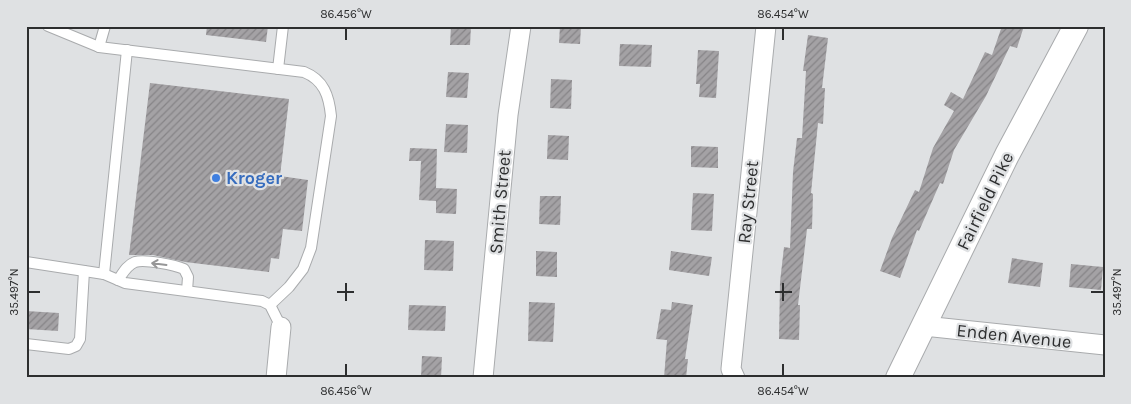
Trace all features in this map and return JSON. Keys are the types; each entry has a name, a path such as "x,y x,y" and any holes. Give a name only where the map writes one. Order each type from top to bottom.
{"street":[{"name":"Smith Street","path":"483,378 508,114 521,26"},
{"name":"Ray Street","path":"735,378 731,369 766,26"},
{"name":"Fairfield Pike","path":"898,378 1007,155 1076,26"},
{"name":"Enden Avenue","path":"924,326 1105,346"},
{"path":"276,378 281,327"}],"lane":[{"path":"48,26 98,46 304,72 316,77 329,99 332,116 311,248 303,269 290,287 270,306"},
{"path":"98,46 105,26"},
{"path":"278,69 283,26"},
{"path":"104,274 127,50"},
{"path":"26,262 104,274 125,283 262,302 270,306 281,327"},
{"path":"118,280 126,268 136,262 176,266 184,269 188,277 187,291"},
{"path":"26,344 69,349 76,346 80,339 84,271"}],"building":[{"path":"207,26 268,26 266,42 206,35"},
{"path":"451,26 471,26 470,45 450,45"},
{"path":"560,26 581,26 580,44 559,43"},
{"path":"1002,26 1024,26 1017,48 1010,46 986,96 954,150 943,184 940,183 919,231 917,230 900,278 880,271 892,238 915,190 919,192 933,148 954,111 944,105 951,92 963,99 985,52 992,55"},
{"path":"808,35 828,38 822,88 825,88 823,124 818,123 811,193 813,194 812,229 807,229 798,305 800,305 799,340 779,339 780,282 784,247 790,248 793,172 797,138 802,138 806,71 803,71"},
{"path":"620,44 652,45 651,67 619,66"},
{"path":"698,50 719,51 716,98 699,97 700,84 696,84"},
{"path":"448,72 469,73 467,98 446,97"},
{"path":"551,79 572,80 571,109 550,108"},
{"name":"Kroger","path":"150,83 289,99 280,176 308,180 302,231 283,229 279,259 271,258 269,272 185,262 153,255 129,255"},
{"path":"446,124 468,125 467,153 444,152"},
{"path":"548,135 569,136 568,160 547,159"},
{"path":"691,146 718,147 718,168 691,167"},
{"path":"410,148 437,149 436,188 457,189 456,214 436,213 436,201 419,200 421,161 409,161"},
{"path":"693,193 714,194 712,231 691,230"},
{"path":"540,196 561,196 560,225 539,224"},
{"path":"425,240 454,241 453,271 424,270"},
{"path":"536,251 557,252 557,277 536,276"},
{"path":"671,251 712,257 709,276 669,270"},
{"path":"1012,258 1043,263 1040,287 1008,283"},
{"path":"1071,264 1103,267 1101,290 1069,287"},
{"path":"529,302 555,303 553,342 528,341"},
{"path":"672,302 693,305 685,359 688,359 686,378 664,378 667,340 656,339 661,309 671,310"},
{"path":"409,305 446,306 445,331 408,330"},
{"path":"26,311 59,313 58,331 26,329"},
{"path":"422,356 442,357 441,378 421,378"}],"place":[{"name":"Kroger","path":"216,178"}]}
